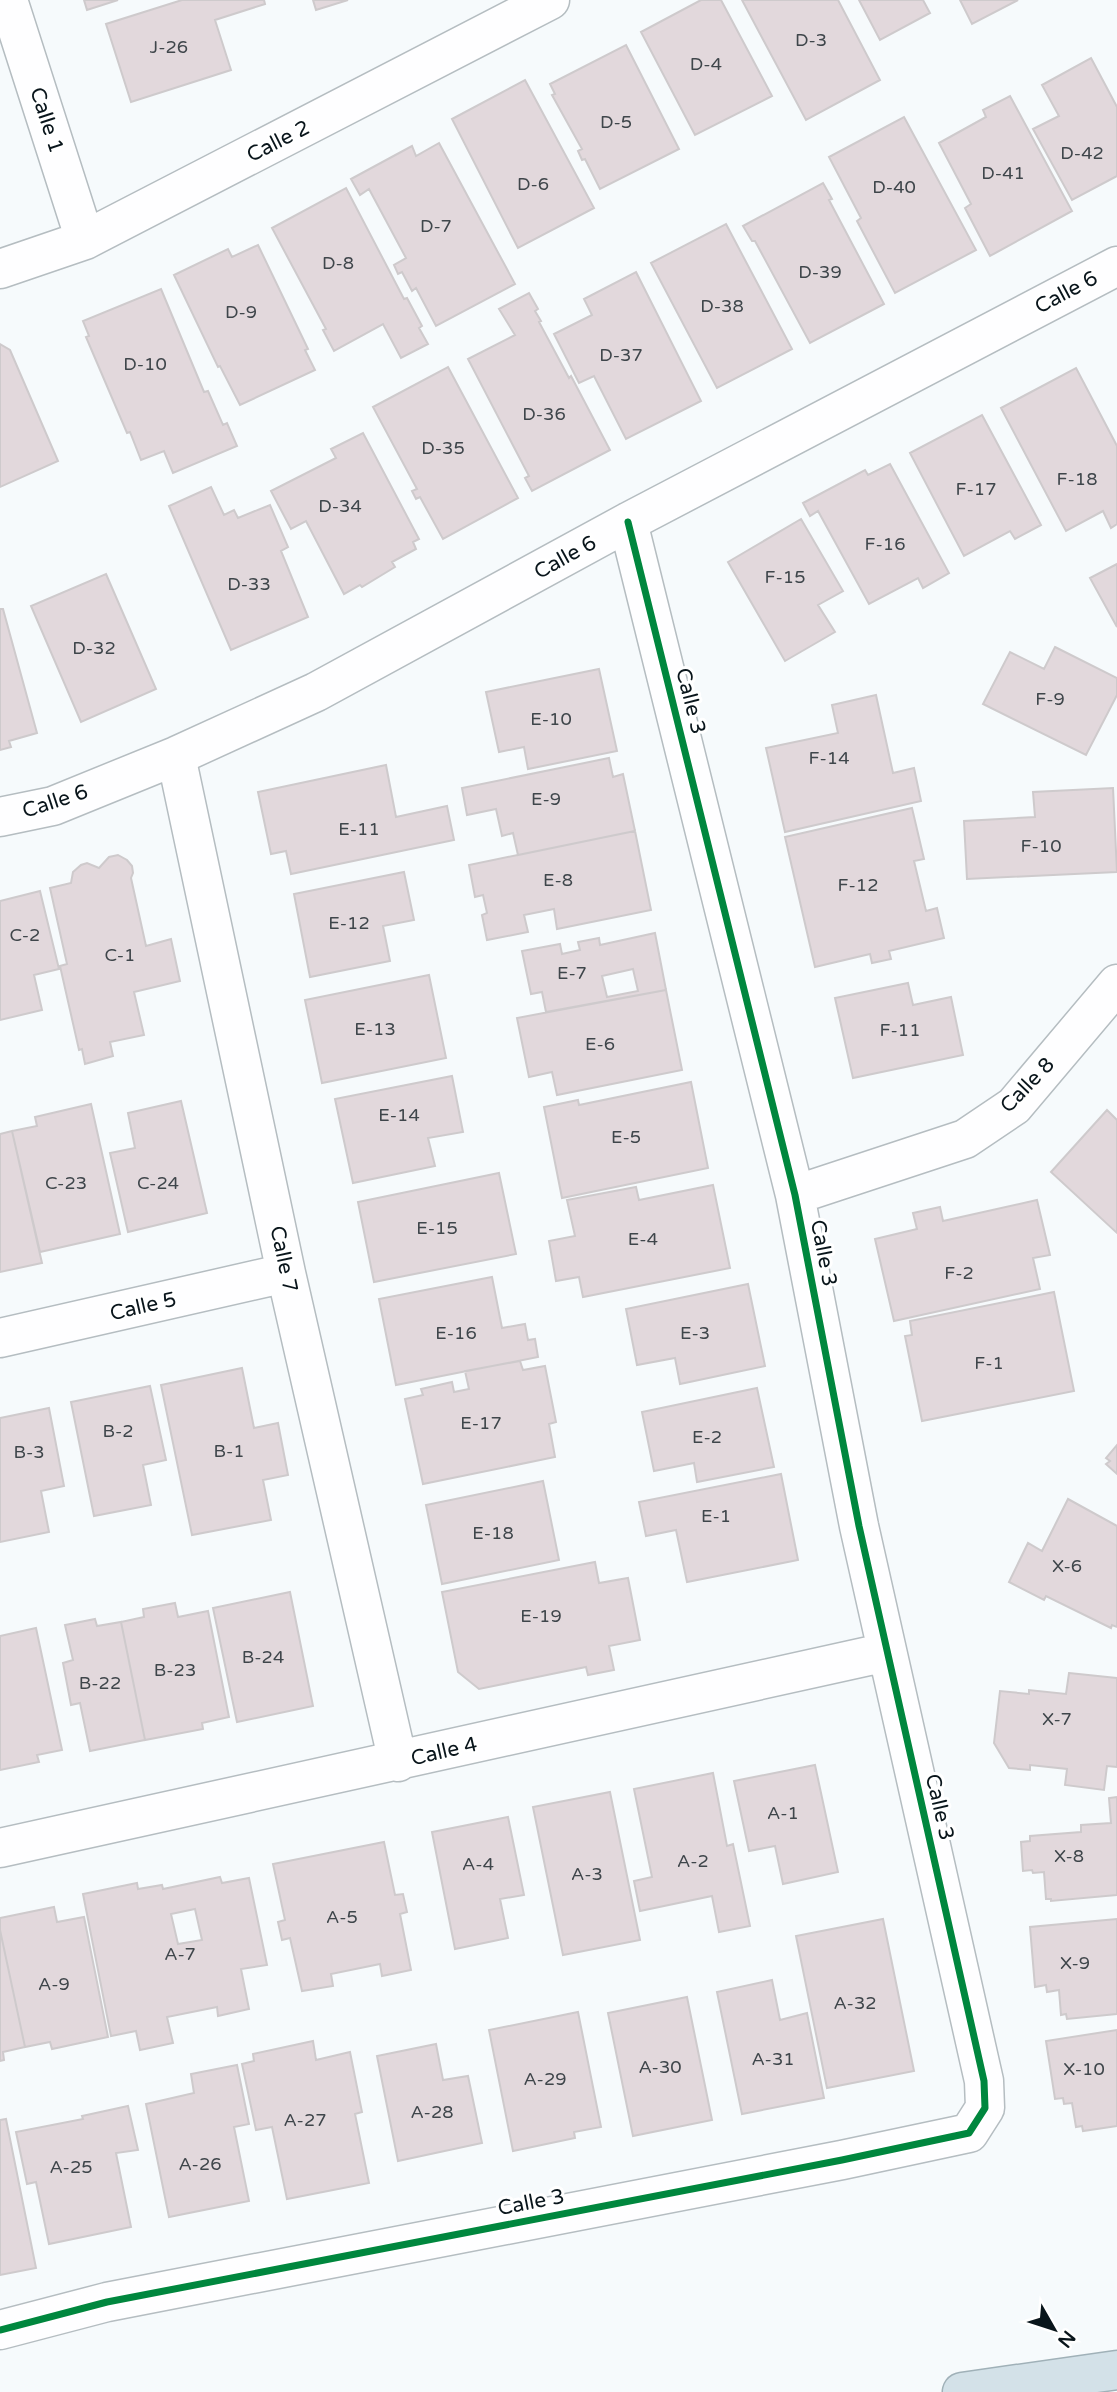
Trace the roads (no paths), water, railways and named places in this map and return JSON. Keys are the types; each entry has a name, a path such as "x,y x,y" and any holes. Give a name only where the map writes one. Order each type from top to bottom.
{"highway":[{"path":"961,2392 1117,2370"}],"street":[{"name":"Calle 1","path":"8,0 85,240"},
{"name":"Calle 2","path":"0,269 85,240 550,0"},
{"name":"Calle 6","path":"0,817 53,806 176,756 317,692 628,522 1117,266"},
{"name":"Calle 3","path":"0,2330 107,2302 969,2133 985,2108 984,2081 859,1526 795,1195 628,522"},
{"name":"Calle 7","path":"176,756 286,1273 398,1762"},
{"name":"Calle 8","path":"795,1195 965,1139 1014,1105 1117,984"},
{"name":"Calle 5","path":"0,1338 286,1273"},
{"name":"Calle 4","path":"0,1849 887,1652"}]}
